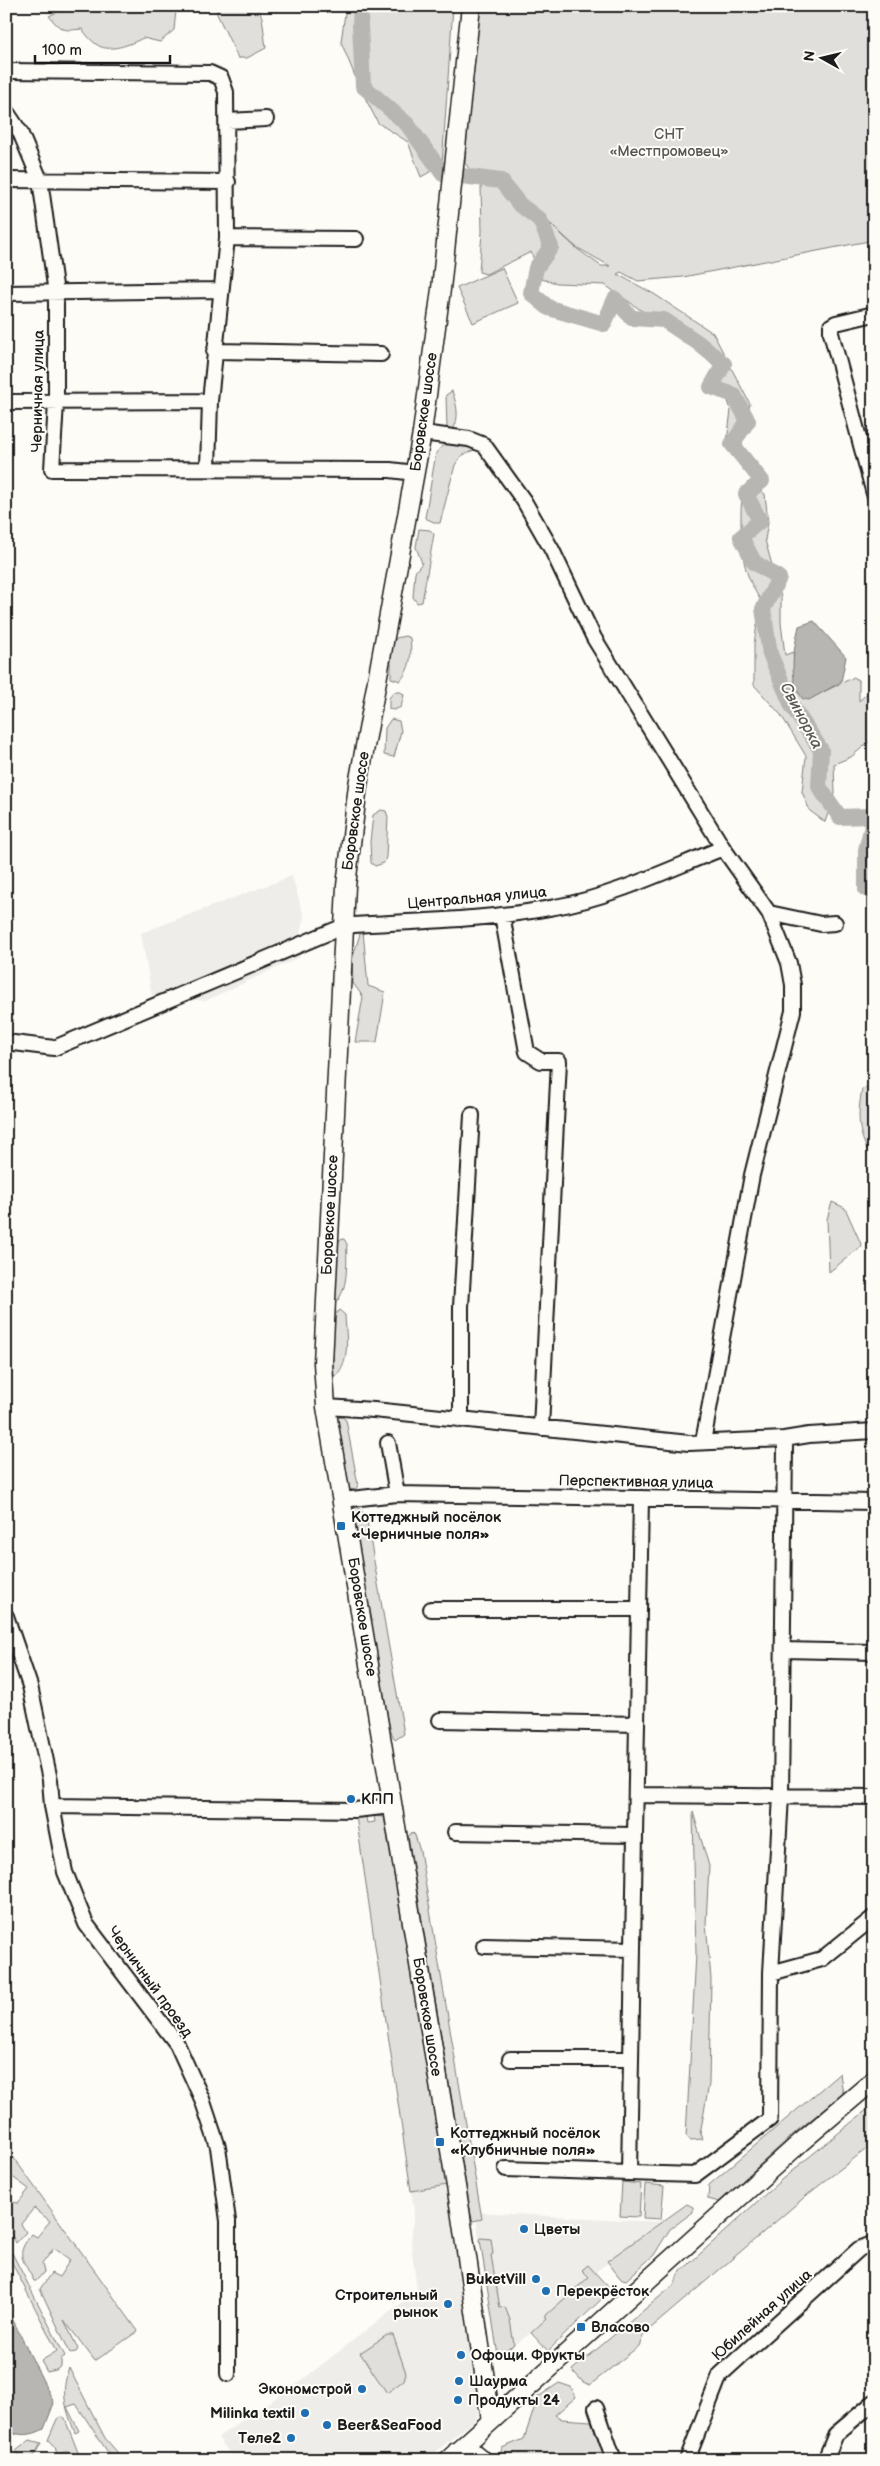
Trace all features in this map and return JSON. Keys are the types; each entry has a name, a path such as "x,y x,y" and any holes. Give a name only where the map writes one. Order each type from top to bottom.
{"main road":[{"name":"Боровское шоссе","path":"471,6 441,289 422,433 358,785 343,928 324,1342 326,1408 460,2210 492,2420"},
{"path":"452,2456 801,2142 874,2080"},
{"path":"477,2434 480,2459"},
{"path":"452,2456 470,2450 480,2459"}],"street":[{"path":"6,71 210,73 221,78 224,84 227,121 227,238 214,350 208,468"},
{"name":"Черничная улица","path":"6,111 20,132 40,180 56,294 56,403 52,469 390,470 415,473"},
{"path":"227,121 266,120"},
{"path":"6,180 228,182"},
{"path":"227,238 356,238"},
{"path":"6,293 56,294 220,290"},
{"path":"874,314 836,323 831,326 831,332 874,494"},
{"path":"214,350 381,354"},
{"path":"6,402 210,401"},
{"path":"422,433 469,439 484,445 524,501 552,550 594,638 723,848 769,913 788,963 793,985 793,1011 752,1175 703,1442"},
{"name":"Центральная улица","path":"6,1042 54,1048 337,929 354,925 502,915 576,903 611,892 723,848"},
{"path":"769,913 821,924 835,923"},
{"path":"502,915 527,1052 541,1061 559,1061 541,1428"},
{"path":"461,1420 462,1307 472,1115"},
{"path":"326,1408 374,1410 541,1428 703,1442 784,1439 810,1435 874,1431"},
{"path":"388,1443 397,1494"},
{"path":"506,2169 696,2176 770,2119 771,1973 781,1796 785,1446"},
{"name":"Перспективная улица","path":"342,1500 397,1494 874,1502"},
{"path":"629,2173 641,1498"},
{"path":"431,1609 639,1609"},
{"name":"Черничный проезд","path":"6,1616 30,1686 50,1780 52,1806 65,1872 79,1909 86,1924 177,2044 202,2099 218,2147 228,2221 228,2374"},
{"path":"783,1650 874,1652"},
{"path":"440,1720 637,1724"},
{"path":"636,1795 874,1797"},
{"path":"52,1806 355,1810 392,1806"},
{"path":"456,1832 634,1835"},
{"path":"771,1973 822,1959 874,1917"},
{"path":"484,1946 634,1949"},
{"path":"510,2059 631,2059"},
{"name":"Юбилейная улица","path":"687,2460 720,2375 859,2249 874,2243"},
{"path":"825,2460 836,2434 874,2402"},
{"path":"596,2408 614,2460"}],"shaded area":[{"path":"814,621 846,657 841,682 809,700 803,699 798,692 793,674 793,664 799,626"},
{"path":"292,876 304,917 299,938 300,957 205,1001 152,996 141,933"},
{"path":"447,2185 476,2375 479,2403 477,2418 426,2460 234,2460 218,2437 302,2380 417,2291 411,2243 414,2209 411,2191"},
{"path":"475,2212 661,2222 589,2277 545,2316 548,2318 531,2333 498,2356"},
{"path":"6,2306 54,2403 44,2429 35,2433 16,2434 6,2431"}],"green space":[{"path":"63,6 173,6 176,10 174,30 160,42 143,38 120,47 101,47 88,37 82,29 67,30 57,25 49,16 63,9"},
{"path":"217,6 257,6 262,17 266,48 247,58 238,58 217,14"},
{"path":"346,6 453,6 442,165 421,177 408,142 378,123 359,86 341,42"},
{"name":"СНТ «Местпромовец»","path":"476,6 874,6 874,240 683,277 638,281 621,272 617,274 654,294 713,333 750,404 742,445 727,441 731,410 717,368 695,348 605,285 557,283 541,279 531,252 486,274 479,272 482,232 481,185 465,163","holes":["547,221 576,247 610,266 601,266 576,248"]},
{"path":"502,268 518,303 473,323 457,288"},
{"path":"452,391 457,411 453,430 447,429 446,395"},
{"path":"444,444 470,445 474,450 461,456 455,465 440,523 436,523 425,518 436,453"},
{"path":"748,482 765,494 768,522 765,540 781,597 781,623 785,655 793,652 796,691 809,699 854,677 859,681 859,701 874,687 874,743 870,741 851,757 834,764 835,794 825,822 810,811 802,792 806,756 781,715 754,685 754,644 757,624 768,611 749,578 743,557 741,505"},
{"path":"419,529 430,530 434,534 422,602 417,603 413,597 415,572 422,563 416,547"},
{"path":"405,636 410,638 411,655 409,666 400,681 391,678 391,648 396,638"},
{"path":"394,692 401,692 404,695 401,707 394,710 389,709 389,698"},
{"path":"391,719 399,721 401,731 394,757 384,755 385,728"},
{"path":"381,810 386,811 388,817 386,857 384,863 375,866 371,863 370,842 373,815"},
{"path":"363,931 368,986 385,992 377,1042 355,1042 363,997 353,983 352,960 360,934"},
{"path":"874,1086 874,1160 861,1135 859,1108 862,1089"},
{"path":"832,1202 845,1208 862,1246 829,1272 827,1219"},
{"path":"344,1239 347,1244 346,1273 342,1294 338,1300 334,1299 339,1240"},
{"path":"339,1310 345,1315 347,1347 344,1362 336,1376 333,1375 333,1317"},
{"path":"342,1417 346,1420 358,1485 355,1491 350,1489 346,1480 337,1418"},
{"path":"357,1506 366,1516 404,1734 395,1740 390,1730 353,1515 354,1509"},
{"path":"693,1812 709,1866 706,1923 711,1979 709,2084 700,2134 702,2139 691,2140 686,2136 696,1954"},
{"path":"356,1816 366,1817 367,1823 375,1822 374,1816 384,1817 447,2185 411,2191"},
{"path":"412,1832 415,1835 420,1851 482,2219 473,2221 408,1837"},
{"path":"840,2073 843,2094 798,2130 719,2202 708,2199 709,2185"},
{"path":"874,2104 874,2143 807,2195 644,2334 639,2346 590,2385 583,2382 572,2370 675,2284 678,2274 781,2180"},
{"path":"6,2147 138,2331 95,2361 64,2320 78,2349 76,2352 70,2353 40,2289 51,2273 59,2277 70,2260 54,2248 42,2264 44,2272 34,2281 22,2257 26,2241 32,2234 37,2237 50,2221 34,2208 21,2224 26,2232 16,2243 9,2228 6,2212 9,2201 18,2203 29,2189 11,2176 6,2182 6,2157 8,2155"},
{"path":"622,2182 641,2184 639,2217 620,2216"},
{"path":"645,2184 664,2186 661,2219 643,2218"},
{"path":"687,2204 693,2207 693,2212 670,2229 654,2255 626,2280 620,2278 607,2261"},
{"path":"481,2238 491,2239 493,2254 491,2255 500,2308 505,2307 510,2320 514,2345 498,2356 480,2240"},
{"path":"12,2253 65,2356 61,2359 61,2366 56,2370 47,2372 41,2361 57,2351 8,2255"},
{"path":"588,2265 611,2290 548,2351 531,2333 547,2318 545,2316 589,2277 582,2270"},
{"path":"387,2335 393,2335 406,2373 404,2380 387,2393 360,2353"},
{"path":"69,2368 105,2438 124,2460 113,2460 76,2404 67,2407 79,2431 75,2433 65,2401 65,2385"},
{"path":"559,2383 571,2387 576,2397 555,2415 562,2419 591,2421 606,2460 499,2460 502,2448 524,2439 538,2397"},
{"path":"60,2417 65,2419 79,2455 66,2452 57,2454 55,2447 48,2440 57,2419"},
{"path":"30,2440 41,2443 32,2460 20,2460 16,2451"}],"waterway":[{"name":"Свинорка","path":"361,6 363,86 407,124 443,174"},
{"name":"Свинорка","path":"462,176 501,181 519,204 540,220 551,247 536,268 531,293 549,308 604,324 615,299 632,318 664,320 697,342 724,364 711,387 734,395 748,421 732,444 762,481 746,494 760,521 741,537 754,562 779,578 763,609 770,654 792,706 821,750 819,787 840,817 869,816 872,826 866,850 866,889 874,891"}],"place":[{"name":"Коттеджный посёлок «Черничные поля»","path":"341,1526"},
{"name":"КПП","path":"351,1799"},
{"name":"Коттеджный посёлок «Клубничные поля»","path":"440,2142"},
{"name":"Цветы","path":"524,2229"},
{"name":"BuketVill","path":"536,2279"},
{"name":"Перекрёсток","path":"546,2291"},
{"name":"Строительный рынок","path":"448,2304"},
{"name":"Власово","path":"581,2327"},
{"name":"Офощи. Фрукты","path":"461,2355"},
{"name":"Шаурма","path":"459,2381"},
{"name":"Экономстрой","path":"362,2389"},
{"name":"Продукты 24","path":"458,2400"},
{"name":"Milinka textil","path":"305,2413"},
{"name":"Beer&SeaFood","path":"327,2425"},
{"name":"Теле2","path":"291,2438"}]}
